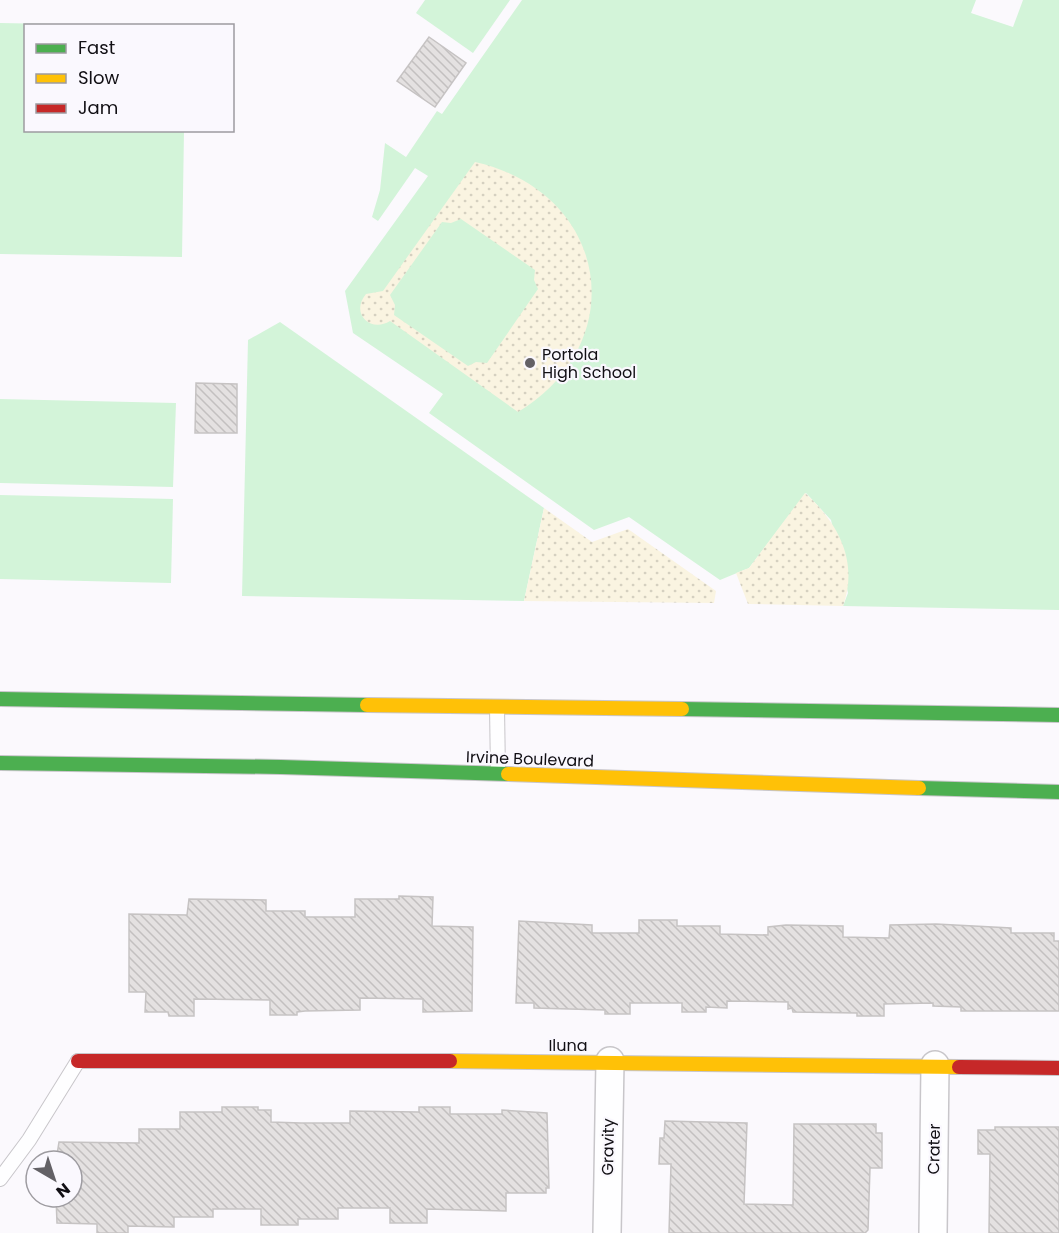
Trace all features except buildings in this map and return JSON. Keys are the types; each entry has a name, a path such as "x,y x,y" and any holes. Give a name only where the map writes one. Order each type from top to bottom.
{"main road":[{"path":"0,699 1059,715"},
{"name":"Irvine Boulevard","path":"0,763 281,767 1059,792"},
{"name":"Iluna","path":"78,1061 610,1061 1059,1068"}],"street":[{"name":"Gravity","path":"607,1233 610,1061"},
{"name":"Crater","path":"933,1233 936,1065"}],"lane":[{"path":"497,706 498,774"},
{"path":"0,1178 29,1140 78,1061"}],"green space":[{"path":"425,0 510,0 473,53 416,13"},
{"path":"522,0 976,0 971,13 1013,27 1023,0 1059,0 1059,610 843,606 848,593 831,520 806,493 749,568 720,580 629,517 594,530 429,413 443,394 353,333 345,291 428,176 415,168 378,221 372,217 380,190 385,143 406,157 437,111 442,114"},
{"path":"0,23 55,24 24,24 24,132 184,132 182,257 0,254"},
{"path":"280,322 544,508 524,601 242,596 248,340"},
{"path":"0,399 176,403 173,487 0,483"},
{"path":"0,495 173,499 171,583 0,579"}],"sand":[{"path":"475,162 520,178 554,204 578,236 590,272 590,310 579,347 555,382 518,412 390,321 376,325 364,319 360,308 366,294 383,291","holes":["461,219 535,270 534,280 538,289 487,363 476,362 468,366 394,315 395,305 390,295 442,222 451,223"]},
{"path":"805,493 836,530 847,558 847,589 843,606 748,604 736,573 749,568"},
{"path":"544,508 592,542 628,529 716,591 714,603 524,601"}],"traffic: fast":[{"path":"0,699 367,705"},
{"path":"682,709 1059,715"},
{"path":"0,763 281,767 508,774"},
{"path":"919,788 1059,792"}],"traffic: slow":[{"path":"367,705 682,709"},
{"path":"508,774 919,788"},
{"path":"450,1061 959,1067"}],"traffic: jam":[{"path":"78,1061 450,1061"},
{"path":"959,1067 1059,1068"}],"place":[{"name":"Portola High School","path":"530,363"}]}
